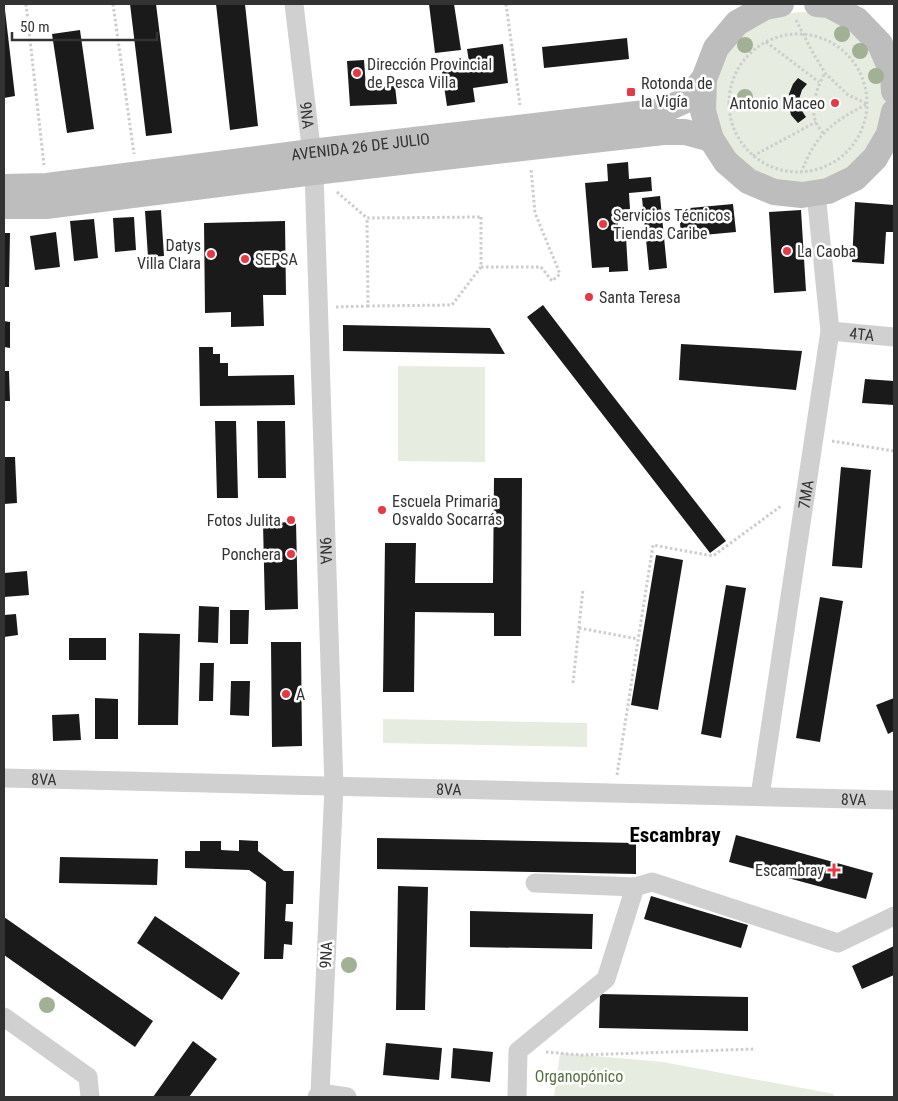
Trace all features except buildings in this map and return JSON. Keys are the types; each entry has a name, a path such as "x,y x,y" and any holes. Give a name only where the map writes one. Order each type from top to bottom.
{"main road":[{"path":"817,4 829,5 857,20 880,44 894,80"},
{"path":"788,11 765,7 737,23 716,48 704,79 703,111 711,138 726,162 748,181 774,192 806,187 828,191 855,178 875,158 893,125"},
{"name":"AVENIDA 26 DE JULIO","path":"526,138 662,111 686,100 704,79"},
{"name":"AVENIDA 26 DE JULIO","path":"4,187 46,186 137,174 312,162 526,138 662,132 685,132 711,138"},
{"name":"AVENIDA 26 DE JULIO","path":"4,206 46,206 312,162"}],"street":[{"name":"9NA","path":"294,4 312,162 334,787 318,1095"},
{"name":"7MA","path":"760,796 830,331 806,187"},
{"name":"4TA","path":"830,331 894,337"},
{"name":"8VA","path":"4,778 894,800"},
{"path":"535,883 635,887 652,882 838,943 894,916"},
{"path":"517,1097 518,1051 606,979 635,887"},
{"path":"4,1017 88,1077 90,1097"},
{"path":"318,1095 347,1097"}],"path":[{"path":"26,4 46,186"},
{"path":"114,4 137,174"},
{"path":"481,267 541,267 552,281 560,274 535,213 506,4"},
{"path":"788,11 803,33 825,73 848,95 868,104"},
{"path":"803,33 824,38 842,48 856,64 865,83 868,104 864,124 855,143 840,158 822,168 806,187 784,171 768,165 754,156 741,142 733,125 729,107 730,87 738,69 750,53 765,41 784,34 803,33"},
{"path":"765,41 819,82"},
{"path":"823,133 816,122 814,103 819,82 825,73"},
{"path":"806,187 811,149 823,133 845,115 868,104"},
{"path":"754,156 816,122"},
{"path":"312,162 367,218 368,306"},
{"path":"318,308 452,306 481,267 481,217 367,218"},
{"path":"814,438 894,451"},
{"path":"615,793 653,545 713,556 782,506"},
{"path":"573,683 584,589"},
{"path":"579,628 638,639"},
{"path":"518,1051 581,1055 756,1049"}],"green space":[{"path":"802,12 821,14 856,32 879,63 888,105 862,162 809,188 753,174 724,144 713,104 714,84 731,46 746,31 763,20 783,14"},
{"path":"398,366 485,367 485,462 398,461"},
{"path":"383,719 587,723 587,747 383,743"},
{"name":"Organopónico","path":"560,1053 663,1062 834,1094 833,1097 554,1097"}],"place":[{"name":"Dirección Provincial de Pesca Villa","path":"357,73"},
{"name":"Rotonda de la Vigía","path":"631,92"},
{"name":"Antonio Maceo","path":"835,103"},
{"name":"Servicios Técnicos Tiendas Caribe","path":"603,224"},
{"name":"La Caoba","path":"787,251"},
{"name":"Datys Villa Clara","path":"211,254"},
{"name":"SEPSA","path":"245,259"},
{"name":"Santa Teresa","path":"589,297"},
{"name":"Escuela Primaria Osvaldo Socarrás","path":"382,510"},
{"name":"Fotos Julita","path":"291,520"},
{"name":"Ponchera","path":"291,554"},
{"name":"A","path":"286,694"},
{"name":"Escambray","path":"834,870"}],"district":[{"name":"Escambray","path":"675,835"}]}
